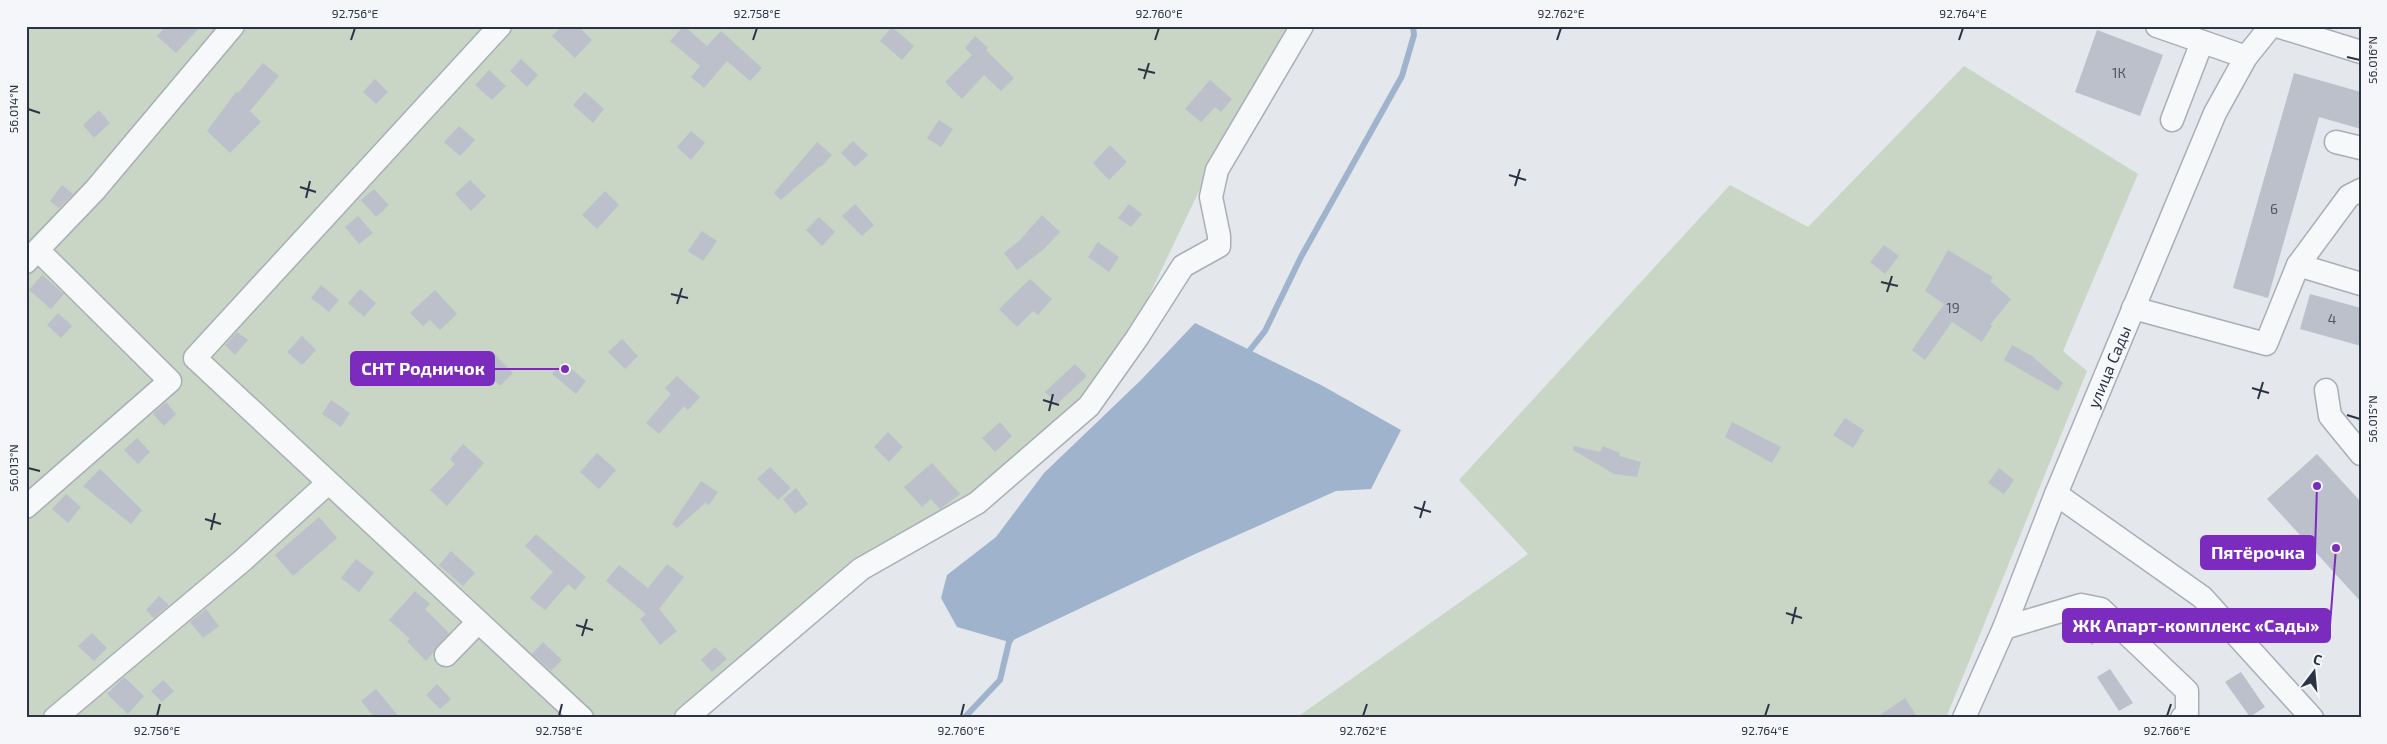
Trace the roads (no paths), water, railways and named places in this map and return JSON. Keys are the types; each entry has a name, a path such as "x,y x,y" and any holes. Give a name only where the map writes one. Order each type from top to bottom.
{"street":[{"path":"26,508 170,381 33,256 95,190 233,26"},
{"path":"500,26 195,358 582,718"},
{"path":"686,718 861,569 977,503 1089,406 1137,338 1183,266 1219,246 1219,236 1211,197 1217,170 1302,26"},
{"path":"2157,26 2246,57"},
{"name":"улица Сады","path":"1964,718 2004,628 2056,494 2215,113 2246,57 2271,26"},
{"path":"2277,26 2360,51"},
{"path":"2172,120 2202,42"},
{"path":"2336,142 2361,148"},
{"path":"2134,308 2266,344 2298,265 2349,196 2361,190"},
{"path":"2298,265 2361,284"},
{"path":"2326,390 2330,416 2361,454"},
{"path":"55,718 242,561 328,483"},
{"path":"2056,494 2202,597 2312,718"},
{"path":"2004,628 2081,606 2101,608 2187,691 2186,716"},
{"path":"446,655 478,622"}],"water":[{"path":"1195,323 1321,385 1401,430 1371,489 1336,491 1193,555 1009,642 957,627 941,598 947,575 996,537 1044,473 1141,380"}],"waterway":[{"path":"1246,355 1265,331 1301,257 1402,76 1414,35 1413,26"},
{"path":"964,718 1000,680 1009,642 1013,636"}],"place":[{"name":"СНТ Родничок","path":"565,369"},
{"name":"Пятёрочка","path":"2317,486"},
{"name":"ЖК Апарт-комплекс «Сады»","path":"2336,548"}]}
